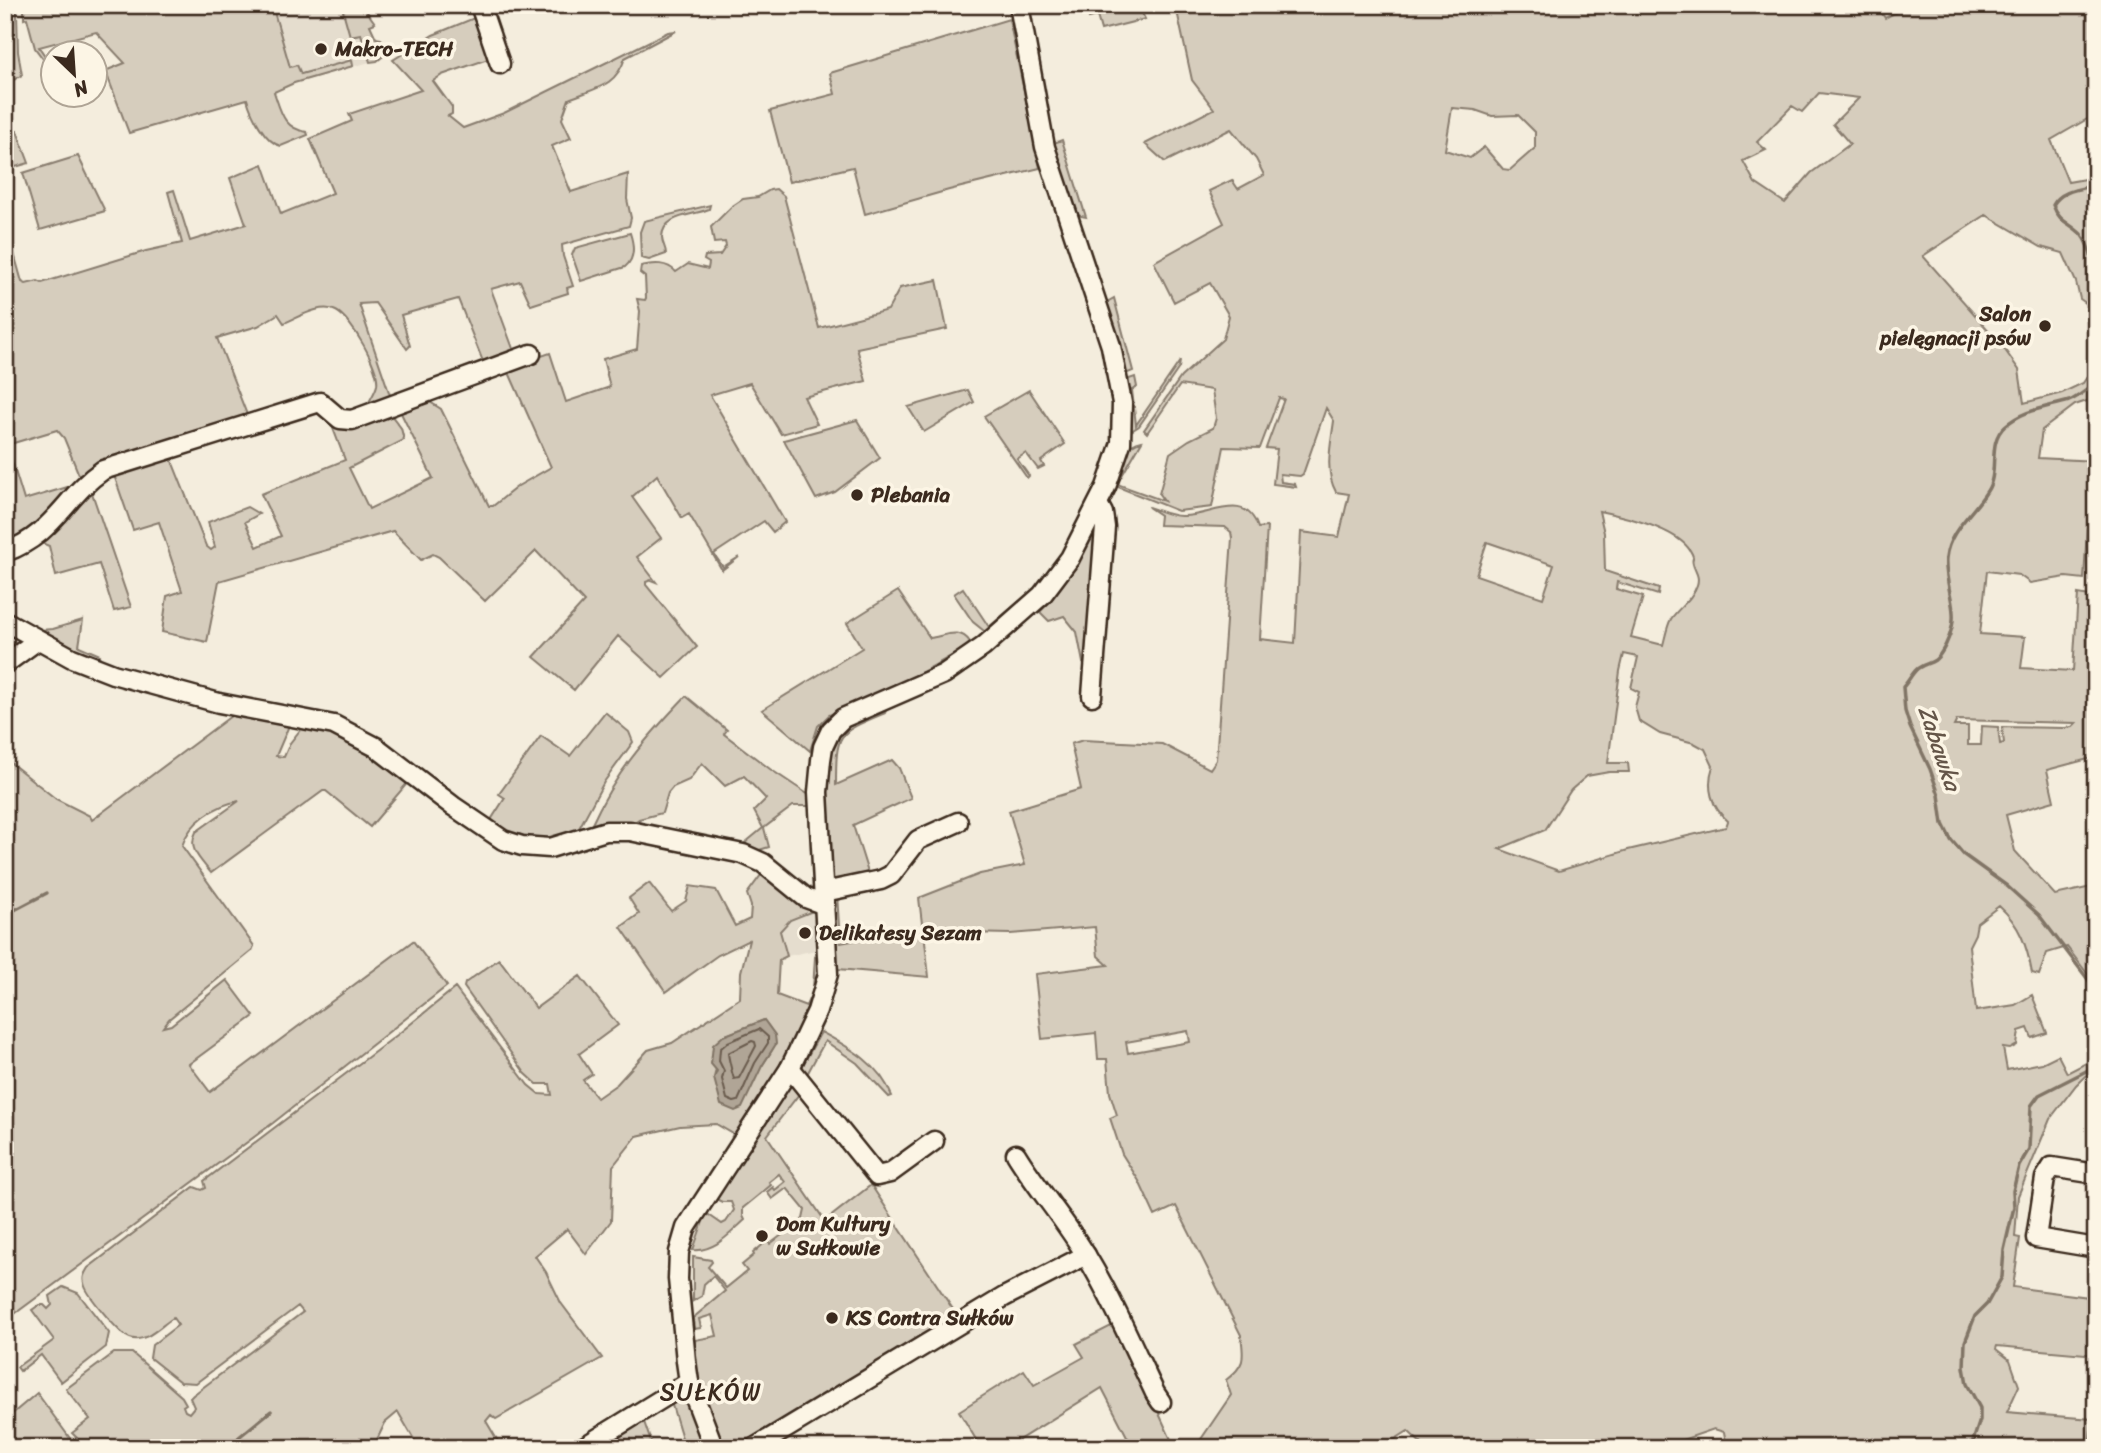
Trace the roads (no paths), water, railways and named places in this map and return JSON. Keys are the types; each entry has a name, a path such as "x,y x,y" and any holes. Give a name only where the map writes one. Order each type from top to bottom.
{"street":[{"path":"480,5 500,64"},
{"path":"714,1448 689,1382 678,1279 679,1252 685,1228 790,1068 817,1011 828,974 818,792 823,747 831,730 844,718 944,674 1018,618 1052,582 1070,558 1098,504 1121,443 1122,403 1111,346 1045,146 1019,5"},
{"path":"5,552 33,540 62,513 92,478 103,470 320,402 340,419 352,420 531,354"},
{"path":"1092,696 1105,527 1103,513 1098,504"},
{"path":"5,621 72,658 113,674 219,703 334,725 376,747 453,806 503,840 522,846 550,848 606,831 630,831 743,854 763,863 806,898 824,899 891,875 918,840 958,822"},
{"path":"5,664 38,640"},
{"path":"790,1068 877,1177 890,1173 934,1141"},
{"path":"1016,1154 1086,1255 1161,1402"},
{"path":"2096,1174 2052,1167 2045,1178 2036,1238 2096,1248"},
{"path":"754,1448 1004,1297 1086,1255"},
{"path":"582,1448 689,1382"}],"water":[{"path":"764,1020 775,1035 776,1044 742,1108 735,1111 721,1105 714,1078 717,1071 711,1064 713,1045 723,1036"}],"waterway":[{"name":"Zabawka","path":"2096,185 2066,193 2053,205 2061,218 2084,238 2096,273"},
{"name":"Zabawka","path":"2096,384 2069,401 2012,420 1999,433 1994,449 1991,483 1948,548 1946,567 1953,619 1950,635 1938,657 1916,670 1903,687 1905,711 1910,727 1930,769 1939,795 1943,824 1951,840 1964,855 2007,886 2039,915 2096,990"},
{"path":"5,915 47,893"},
{"name":"Zabawka","path":"1966,1448 1972,1444 1980,1420 1980,1408 1967,1384 1964,1367 1965,1342 1975,1316 1987,1304 2002,1277 2004,1250 2014,1207 2013,1191 2019,1166 2029,1149 2031,1106 2039,1095 2096,1066"},
{"path":"232,1448 239,1437 271,1411"}],"place":[{"name":"Makro-TECH","path":"321,49"},
{"name":"Salon pielęgnacji psów","path":"2045,326"},
{"name":"Plebania","path":"857,495"},
{"name":"Delikatesy Sezam","path":"805,933"},
{"name":"Dom Kultury w Sułkowie","path":"762,1236"},
{"name":"KS Contra Sułków","path":"832,1318"}],"district":[{"name":"SUŁKÓW","path":"711,1392"}]}
